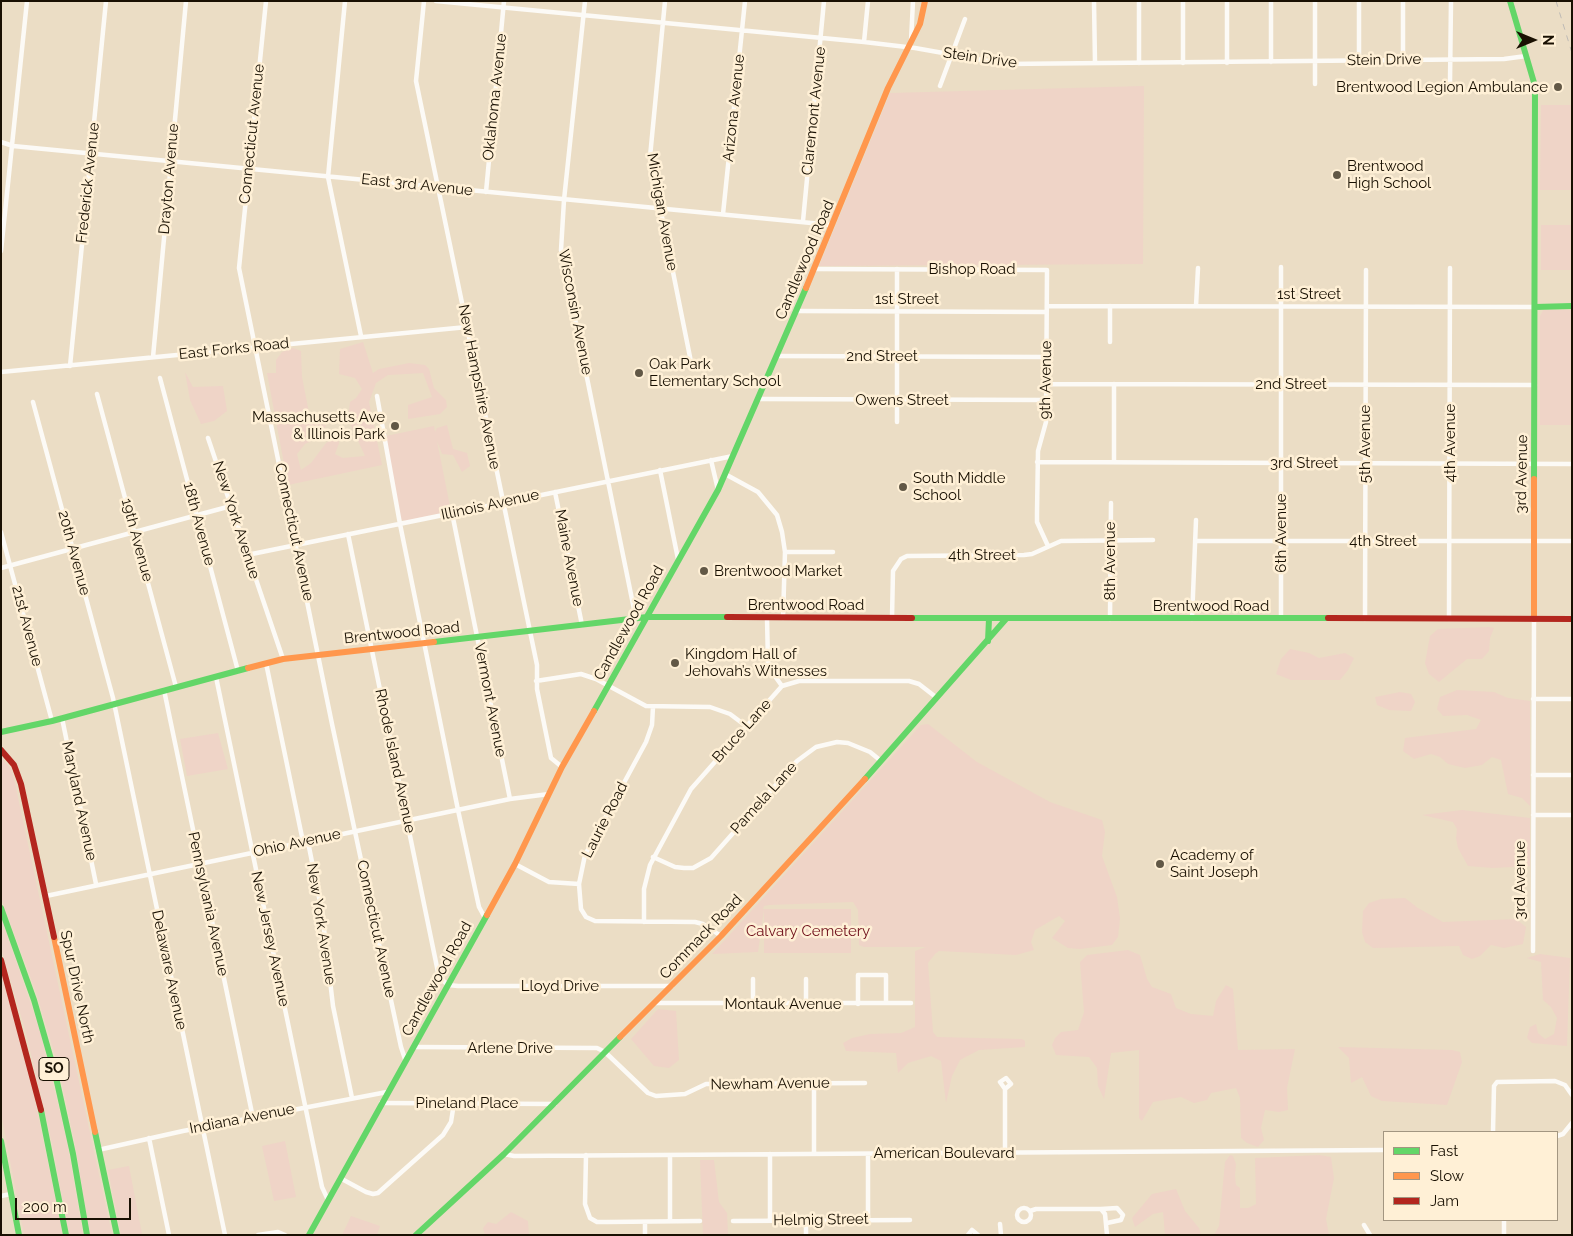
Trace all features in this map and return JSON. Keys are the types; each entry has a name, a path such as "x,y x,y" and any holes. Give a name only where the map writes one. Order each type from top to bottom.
{"main road":[{"name":"Candlewood Road","path":"309,1235 405,1058 414,1047 486,918 515,864 562,767 718,490 797,311 888,88 920,24 925,1"},
{"name":"3rd Avenue","path":"1510,1 1535,86 1534,619"},
{"name":"1st Street","path":"1535,307 1572,306"},
{"name":"Brentwood Road","path":"1,737 62,718 283,659 647,617 1572,619"},
{"path":"988,641 989,619"},
{"name":"Commack Road","path":"416,1235 504,1154 721,936 881,761 1006,619"},
{"name":"Brentwood Road","path":"1,732 52,721"},
{"name":"Spur Drive North","path":"1,750 18,773 46,896 117,1235"},
{"name":"SO","path":"1,908 34,1000 55,1073 73,1154 87,1235"},
{"name":"SO","path":"1,960 37,1092 66,1235"},
{"path":"1,1141 19,1235"}],"street":[{"path":"1,251 27,1"},
{"name":"Frederick Avenue","path":"70,366 106,1"},
{"name":"Drayton Avenue","path":"153,357 186,1"},
{"name":"Connecticut Avenue","path":"266,1 239,268 400,1047 405,1058"},
{"path":"345,1 328,176 361,336"},
{"name":"New Hampshire Avenue","path":"424,1 416,81 537,665 536,681 551,758 562,767"},
{"name":"Stein Drive","path":"436,1 910,45 1005,64 1504,59 1526,56"},
{"name":"Oklahoma Avenue","path":"486,192 504,1"},
{"name":"Wisconsin Avenue","path":"585,1 564,200 561,250 636,618"},
{"name":"Michigan Avenue","path":"665,1 650,157 691,362"},
{"name":"Arizona Avenue","path":"724,214 745,1"},
{"name":"Claremont Avenue","path":"803,221 824,1"},
{"path":"864,42 868,1"},
{"path":"910,45 913,1"},
{"path":"1094,1 1095,63"},
{"path":"1139,1 1139,63"},
{"path":"1183,1 1183,63"},
{"path":"1227,1 1227,63"},
{"path":"1271,1 1271,62"},
{"path":"1315,1 1315,84"},
{"path":"1359,1 1359,61"},
{"path":"1403,1 1403,60"},
{"path":"1450,82 1451,1"},
{"path":"940,86 965,19"},
{"name":"East 3rd Avenue","path":"1,142 13,146 171,162 803,221 832,226"},
{"name":"6th Avenue","path":"1281,267 1281,618"},
{"name":"Bishop Road","path":"815,268 1046,270"},
{"path":"1196,306 1198,268"},
{"name":"4th Avenue","path":"1449,619 1450,268"},
{"path":"896,422 897,269"},
{"name":"9th Avenue","path":"1046,270 1046,422 1038,450 1037,522 1048,546"},
{"name":"5th Avenue","path":"1365,619 1366,270"},
{"name":"1st Street","path":"1047,306 1535,307"},
{"path":"1110,306 1110,342"},
{"name":"1st Street","path":"797,311 1046,312"},
{"name":"East Forks Road","path":"1,372 467,327"},
{"name":"2nd Street","path":"777,356 1046,357"},
{"name":"18th Avenue","path":"160,378 238,671"},
{"name":"2nd Street","path":"1046,384 1535,385"},
{"path":"1114,384 1114,462"},
{"name":"19th Avenue","path":"97,394 176,687"},
{"path":"377,396 400,524 458,810 479,907 486,918"},
{"name":"Owens Street","path":"759,399 1046,400"},
{"name":"20th Avenue","path":"33,402 114,704"},
{"name":"New York Avenue","path":"208,438 283,659"},
{"name":"Illinois Avenue","path":"247,555 733,456"},
{"path":"711,460 718,490"},
{"name":"3rd Street","path":"1037,462 1572,464"},
{"path":"660,470 678,560"},
{"path":"725,474 750,486 766,500 780,524 784,552 783,618"},
{"name":"Maine Avenue","path":"555,492 582,625"},
{"name":"8th Avenue","path":"1110,619 1111,503"},
{"path":"1,568 231,506"},
{"name":"Vermont Avenue","path":"452,513 510,799"},
{"path":"1192,618 1196,520"},
{"name":"21st Avenue","path":"1,532 52,721"},
{"name":"Rhode Island Avenue","path":"348,534 440,977 448,985"},
{"name":"4th Street","path":"892,618 893,570 901,559 914,555 1024,555 1061,541 1153,540"},
{"name":"4th Street","path":"1194,541 1572,541"},
{"path":"784,552 833,552"},
{"path":"767,618 768,662 772,672 782,686"},
{"name":"3rd Avenue","path":"1533,951 1534,619"},
{"name":"New York Avenue","path":"266,663 300,828 309,846 324,922 333,1006 352,1098"},
{"path":"536,681 581,674 608,686 637,703 653,706 710,707 730,714 746,726"},
{"name":"New Jersey Avenue","path":"216,677 322,1187 328,1200"},
{"name":"Bruce Lane","path":"644,922 644,889 653,857 691,789 782,686 805,680 909,682 920,684 937,698"},
{"name":"Pennsylvania Avenue","path":"164,690 254,1118"},
{"path":"1533,699 1572,699"},
{"name":"Delaware Avenue","path":"114,704 225,1235"},
{"name":"Laurie Road","path":"653,706 652,725 646,742 590,844 579,884 581,909 586,917 596,922 703,924 721,936"},
{"name":"Maryland Avenue","path":"62,718 96,884"},
{"name":"Pamela Lane","path":"653,857 675,868 693,868 711,858 797,761 816,747 837,742 848,743 865,749 881,761"},
{"path":"1533,775 1572,775"},
{"name":"Ohio Avenue","path":"46,896 96,884 510,799 549,794"},
{"path":"1533,815 1572,815"},
{"path":"515,864 549,882 579,884"},
{"path":"858,1004 858,976 886,975 886,1004"},
{"path":"753,979 753,1004"},
{"path":"806,979 806,1003"},
{"name":"Lloyd Drive","path":"448,985 672,986"},
{"name":"Montauk Avenue","path":"655,1003 911,1004"},
{"name":"Arlene Drive","path":"414,1047 598,1048 605,1052"},
{"name":"Newham Avenue","path":"605,1052 639,1086 656,1096 684,1094 706,1084 865,1083"},
{"path":"1493,1131 1494,1086 1497,1082 1555,1081 1565,1086 1572,1095"},
{"path":"814,1083 814,1153"},
{"path":"1005,1089 1005,1153"},
{"name":"Indiana Avenue","path":"98,1150 149,1138 387,1092"},
{"name":"Pineland Place","path":"380,1103 554,1104"},
{"path":"340,1178 366,1192 378,1193 443,1134 451,1122 454,1103"},
{"path":"1558,1136 1563,1134 1572,1122"},
{"path":"149,1138 169,1235"},
{"name":"American Boulevard","path":"504,1154 533,1156 1383,1150"},
{"path":"770,1154 770,1220"},
{"path":"868,1154 868,1219"},
{"path":"586,1155 585,1204 590,1218 597,1222 700,1221"},
{"path":"670,1155 670,1221"},
{"path":"1,1196 11,1194"},
{"path":"1030,1211 1036,1209 1117,1208 1123,1215 1120,1220 1107,1223"},
{"path":"1101,1209 1105,1214 1107,1235"},
{"path":"806,1220 806,1235"},
{"name":"Helmig Street","path":"733,1221 910,1220"},
{"path":"1504,1221 1504,1235"},
{"path":"645,1222 645,1235"},
{"path":"1000,1224 1001,1235"},
{"path":"1364,1225 1370,1235"},
{"path":"968,1235 974,1230 978,1235"},
{"path":"258,1235 278,1232 285,1235"}],"green space":[{"path":"1144,86 1143,264 819,266 890,93"},
{"path":"1541,105 1572,105 1572,190 1540,190"},
{"path":"1541,225 1572,225 1572,270 1541,270"},
{"path":"1543,310 1572,310 1572,425 1540,425 1540,316"},
{"path":"363,342 373,373 379,369 409,363 425,365 429,369 434,388 446,400 447,407 440,414 408,419 408,405 432,397 423,373 388,375 376,383 369,402 382,465 288,485 267,373 276,373 276,360 282,352 293,348 301,351 302,377 311,423 326,425 320,437 305,444 297,454 301,470 311,463 326,443 337,435 339,443 335,454 343,458 365,456 348,419 350,402 356,398 362,389 355,378 339,374 340,349"},
{"path":"185,372 193,387 223,386 227,411 214,421 201,424 190,400"},
{"path":"447,425 453,449 467,453 470,466 462,472 453,455 442,454 437,441 451,511 405,521 400,519 386,436 434,426 435,432 437,428"},
{"path":"1494,628 1490,638 1489,651 1482,659 1467,659 1439,682 1429,674 1425,663 1430,636 1438,629"},
{"path":"1290,649 1309,653 1319,658 1345,653 1354,658 1340,680 1291,680 1276,674 1281,659"},
{"path":"1457,690 1494,692 1508,698 1530,701 1530,806 1522,798 1508,794 1501,760 1492,757 1482,765 1465,768 1448,764 1440,757 1431,754 1414,759 1403,751 1405,738 1476,729 1481,720 1467,715 1443,716 1437,709 1440,697"},
{"path":"1400,692 1411,694 1415,702 1411,711 1389,710 1377,705 1375,697"},
{"name":"Calvary Cemetery","path":"928,724 977,762 1050,802 1102,820 1105,832 1102,856 1117,897 1120,919 1118,937 1112,945 1080,949 1068,948 1052,938 1065,921 1059,916 1035,930 1031,942 1034,950 1016,955 939,951 935,954 928,963 933,1032 937,1037 1022,1039 1025,1041 1025,1047 979,1050 960,1060 952,1076 946,1103 941,1061 931,1056 908,1063 898,1073 896,1053 846,1051 843,1043 852,1038 870,1034 901,1033 915,1027 915,951 926,947 864,947 859,945 858,910 853,902 769,905 764,906 763,909 851,909 851,953 764,953 764,910 758,952 712,954 921,725"},
{"path":"218,733 228,769 187,776 180,739"},
{"path":"1,757 11,769 14,779 112,1235 90,1235 74,1139 57,1062 36,992 1,898"},
{"path":"1462,810 1530,818 1530,866 1493,868 1468,866 1458,848 1457,829 1453,822 1422,815"},
{"path":"1405,898 1418,908 1443,922 1516,919 1526,927 1523,944 1504,948 1491,945 1480,956 1472,959 1463,955 1459,946 1373,948 1365,942 1362,932 1363,911 1369,903 1381,899"},
{"path":"1,917 40,1031 67,1141 83,1235 69,1235 52,1143 26,1033 1,948"},
{"path":"1128,950 1140,955 1147,979 1152,987 1171,994 1176,1008 1191,1014 1213,1016 1216,1001 1226,985 1233,989 1238,1050 1295,1049 1287,1088 1288,1110 1279,1112 1265,1110 1261,1128 1264,1140 1258,1147 1247,1143 1241,1138 1240,1098 1236,1088 1211,1093 1207,1100 1194,1103 1181,1097 1153,1102 1142,1121 1139,1118 1139,1050 1111,1053 1104,1099 1098,1086 1097,1068 1089,1057 1056,1055 1052,1045 1055,1038 1061,1032 1078,1030 1084,1012 1080,962 1087,955"},
{"path":"1540,954 1570,958 1567,1046 1532,1043 1527,1038 1530,1027 1536,1024 1538,1033 1545,1039 1554,1034 1557,1018 1551,1007 1543,1000 1541,962 1527,958"},
{"path":"1,972 34,1096 63,1235 24,1235 1,1113"},
{"path":"658,1009 676,1011 679,1060 669,1068 654,1066 631,1039"},
{"path":"1338,1047 1452,1050 1460,1052 1462,1062 1447,1105 1382,1101 1371,1096 1362,1077 1351,1083 1349,1058"},
{"path":"285,1141 296,1197 274,1201 262,1146"},
{"path":"1230,1155 1233,1156 1236,1164 1235,1176 1236,1185 1240,1188 1240,1208 1248,1208 1256,1204 1255,1158 1319,1155 1331,1157 1334,1178 1326,1219 1329,1235 1214,1235 1219,1226 1225,1162"},
{"path":"700,1160 714,1160 719,1202 727,1213 728,1235 703,1235"},
{"path":"129,1166 142,1234 139,1235 121,1235 108,1170"},
{"path":"1176,1189 1185,1211 1199,1228 1201,1235 1165,1235 1163,1212 1153,1214 1135,1227 1132,1218 1152,1194"},
{"path":"511,1212 528,1221 529,1235 485,1235 483,1228 488,1222 496,1224"},
{"path":"351,1216 380,1226 377,1235 342,1235"}],"railway":[{"path":"1556,1 1572,53"}],"traffic: fast":[{"path":"1510,1 1535,86 1534,479"},
{"path":"594,711 718,490 806,288"},
{"path":"1535,307 1572,306"},
{"path":"434,642 647,617 727,617"},
{"path":"912,618 1328,618"},
{"path":"988,641 989,619"},
{"path":"865,779 1006,619"},
{"path":"1,732 52,721 248,668"},
{"path":"1,908 34,1000 55,1073 73,1154 87,1235"},
{"path":"309,1235 487,915"},
{"path":"416,1235 504,1154 620,1037"},
{"path":"41,1110 66,1235"},
{"path":"95,1132 117,1235"},
{"path":"1,1141 19,1235"}],"traffic: slow":[{"path":"806,288 888,88 920,24 925,1"},
{"path":"1534,479 1534,619"},
{"path":"248,668 283,659 434,642"},
{"path":"487,915 515,864 562,767 594,711"},
{"path":"620,1037 721,936 865,779"},
{"path":"54,937 95,1132"}],"traffic: jam":[{"path":"727,617 912,618"},
{"path":"1328,618 1572,619"},
{"path":"1,750 14,765 21,784 54,937"},
{"path":"1,960 41,1110"}],"place":[{"name":"Brentwood Legion Ambulance","path":"1558,87"},
{"name":"Brentwood High School","path":"1337,175"},
{"name":"Oak Park Elementary School","path":"639,373"},
{"name":"Massachusetts Ave & Illinois Park","path":"395,426"},
{"name":"South Middle School","path":"903,487"},
{"name":"Brentwood Market","path":"704,571"},
{"name":"Kingdom Hall of Jehovah’s Witnesses","path":"675,663"},
{"name":"Academy of Saint Joseph","path":"1160,864"}]}
